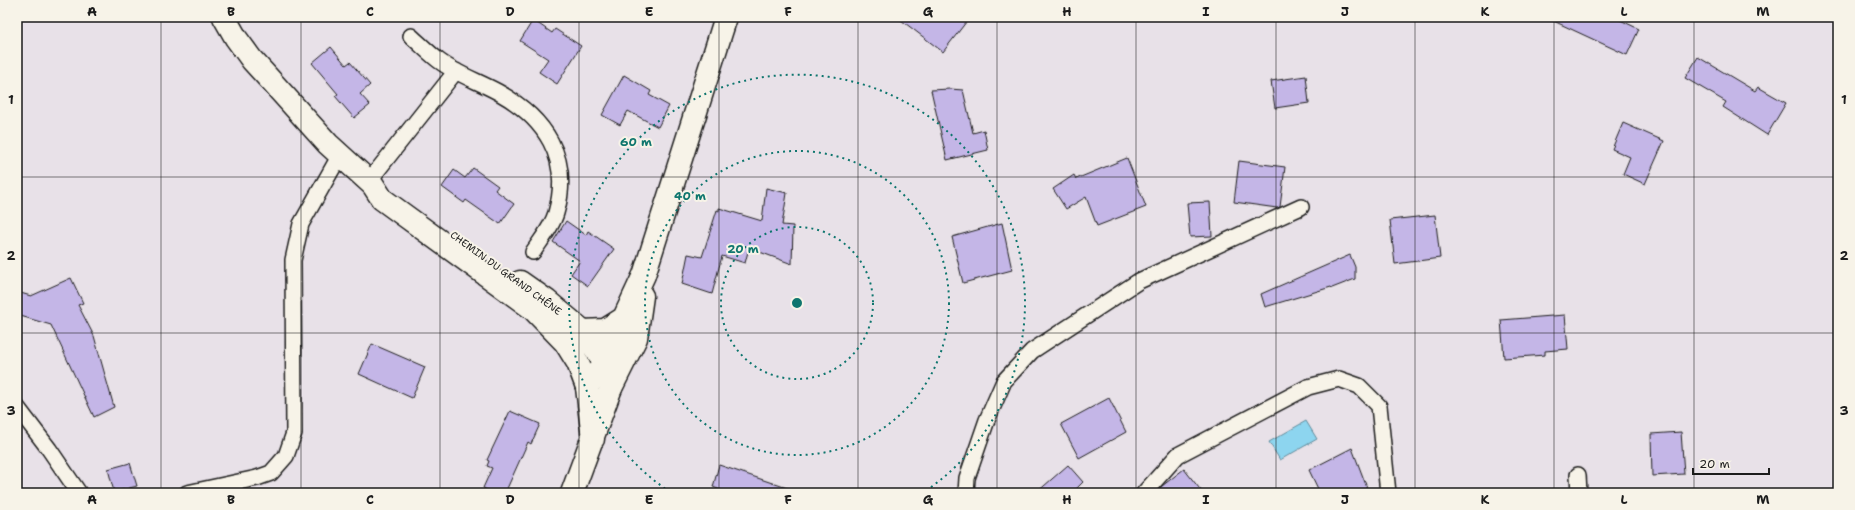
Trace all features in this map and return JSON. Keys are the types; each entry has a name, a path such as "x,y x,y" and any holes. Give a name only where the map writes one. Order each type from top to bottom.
{"main road":[{"name":"CHEMIN DU GRAND CHÊNE","path":"224,17 236,38 252,60 328,144 371,183 382,200 533,309 566,342 578,363 587,387 593,439"},
{"path":"587,387 605,363 644,275 726,17"},
{"name":"CHEMIN DU GRAND CHÊNE","path":"371,183 382,186 534,292 583,331 605,363 611,388"},
{"path":"572,493 611,388 636,338 644,275"},
{"path":"583,331 605,330 624,318"}],"lane":[{"path":"411,36 438,60 456,71 499,92 528,114 547,134 557,155 560,168 556,213 547,231 533,252"},
{"path":"371,183 456,71"},
{"path":"187,493 257,478 272,473 286,456 294,433 293,260 301,224 340,155"},
{"path":"966,493 967,478 987,420 1004,381 1032,351 1139,281 1301,207"},
{"path":"1144,493 1178,455 1308,387 1339,379 1359,386 1379,406 1388,493"},
{"path":"17,407 49,449 79,493"},
{"path":"1578,474 1579,493"}],"water":[{"path":"1306,421 1317,439 1280,460 1269,442"}],"building":[{"path":"897,17 970,17 943,52"},
{"path":"1545,17 1614,17 1639,29 1627,55"},
{"path":"533,20 552,33 555,29 581,46 557,84 539,72 548,59 520,41"},
{"path":"331,47 346,65 350,62 370,85 360,94 370,105 354,118 335,96 338,94 312,63"},
{"path":"1698,57 1755,91 1758,87 1786,103 1767,135 1723,107 1726,102 1685,78"},
{"path":"624,75 651,91 649,95 669,106 658,127 628,111 620,125 602,115"},
{"path":"1306,76 1309,103 1275,108 1271,81"},
{"path":"931,90 963,90 973,133 984,130 988,150 947,160"},
{"path":"1623,123 1664,141 1645,184 1623,174 1630,157 1612,149"},
{"path":"1127,158 1146,207 1097,226 1086,197 1066,209 1053,189 1074,175 1076,179"},
{"path":"1239,161 1285,167 1280,207 1277,208 1234,202"},
{"path":"473,168 498,186 495,190 514,204 500,224 466,200 464,203 442,187 454,170 465,178"},
{"path":"766,188 787,193 782,225 793,226 792,264 749,248 745,263 722,256 712,294 682,284 688,254 702,257 717,210 719,211 719,208 762,221"},
{"path":"1210,202 1212,236 1190,237 1187,203"},
{"path":"1435,215 1440,258 1395,264 1390,220"},
{"path":"566,221 586,235 588,231 614,249 588,286 571,274 580,261 553,242"},
{"path":"1002,223 1012,270 963,283 952,237"},
{"path":"1350,255 1355,267 1355,279 1332,288 1331,287 1265,307 1261,294"},
{"path":"71,278 83,303 78,305 94,336 114,407 94,417 51,325 17,315 17,292 31,296"},
{"path":"1565,315 1568,349 1545,351 1545,355 1504,358 1501,320"},
{"path":"372,344 425,367 412,398 359,374"},
{"path":"1109,398 1126,432 1079,458 1061,424"},
{"path":"510,411 540,424 531,444 528,442 505,493 494,493 483,488 492,468 487,466 489,461 487,460"},
{"path":"1681,432 1684,474 1652,476 1651,434"},
{"path":"1352,448 1369,493 1320,493 1309,470"},
{"path":"130,463 137,486 114,492 108,469"},
{"path":"719,465 790,489 790,493 728,493 713,487"},
{"path":"1068,465 1083,482 1072,493 1036,493"},
{"path":"1184,469 1203,493 1156,493 1162,486"}]}
